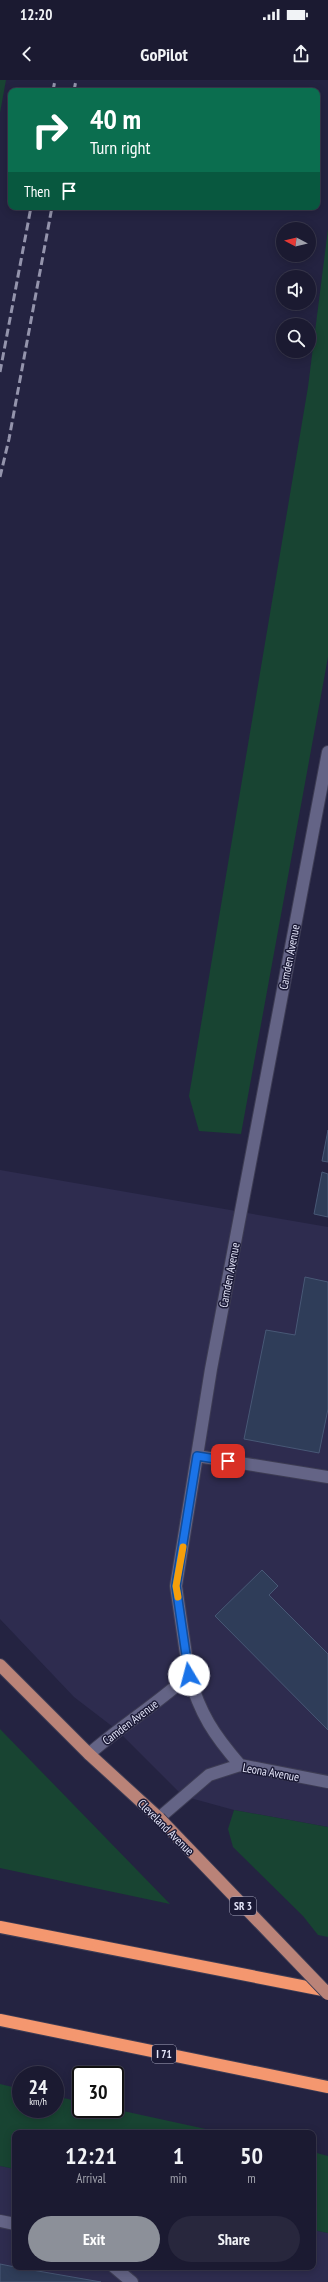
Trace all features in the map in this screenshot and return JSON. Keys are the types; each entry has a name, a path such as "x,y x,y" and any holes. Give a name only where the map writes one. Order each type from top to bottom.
{"highway":[{"path":"0,1927 328,1991"},
{"name":"I 71","path":"0,2020 328,2087"}],"main road":[{"name":"Cleveland Avenue","path":"0,1665 89,1754 159,1818 328,1994"}],"street":[{"name":"Camden Avenue","path":"89,1754 117,1730 169,1692 189,1675 176,1586 211,1369 328,752"},
{"path":"197,1456 328,1477"},
{"path":"189,1675 196,1700 215,1736 240,1765"},
{"name":"Leona Avenue","path":"159,1818 210,1775 240,1765 328,1782"},
{"path":"0,2221 12,2223"},
{"path":"118,2270 132,2282"}],"shaded area":[{"path":"0,1170 328,1227 328,1827 234,1810 183,1796 117,1730 74,1697 0,1619"},
{"path":"0,2166 12,2168 12,2270 316,2270 316,2231 328,2233 328,2282 0,2282"}],"green space":[{"path":"0,80 6,80 0,113"},
{"path":"328,229 328,657 241,1134 199,1131 189,1096 312,358 316,358 316,324"},
{"path":"0,1729 170,1904 0,1868"},
{"path":"234,1810 328,1827 328,1937 318,1935 303,1916 233,1847 228,1829"},
{"path":"0,2084 12,2087 12,2118 64,2118 64,2098 72,2100 72,2118 124,2118 124,2111 210,2130 12,2130 12,2168 0,2166"},
{"path":"316,2153 328,2156 328,2233 316,2231"}],"building":[{"path":"328,1130 328,1162 322,1161"},
{"path":"322,1172 328,1174 328,1217 314,1214"},
{"path":"305,1277 328,1282 328,1409 319,1453 244,1439 266,1330 295,1335"},
{"path":"262,1570 278,1586 269,1595 328,1654 328,1730 215,1616"},
{"path":"0,2264 12,2266 12,2270 32,2270 101,2282 0,2282"}],"railway":[{"path":"54,88 55,80"},
{"path":"75,88 76,80"},
{"path":"0,372 30,210"},
{"path":"0,477 9,439 51,210"}],"slow traffic":[{"path":"178,1597 176,1586 183,1547"}],"route":[{"path":"189,1675 176,1586 197,1456 228,1461"}]}
